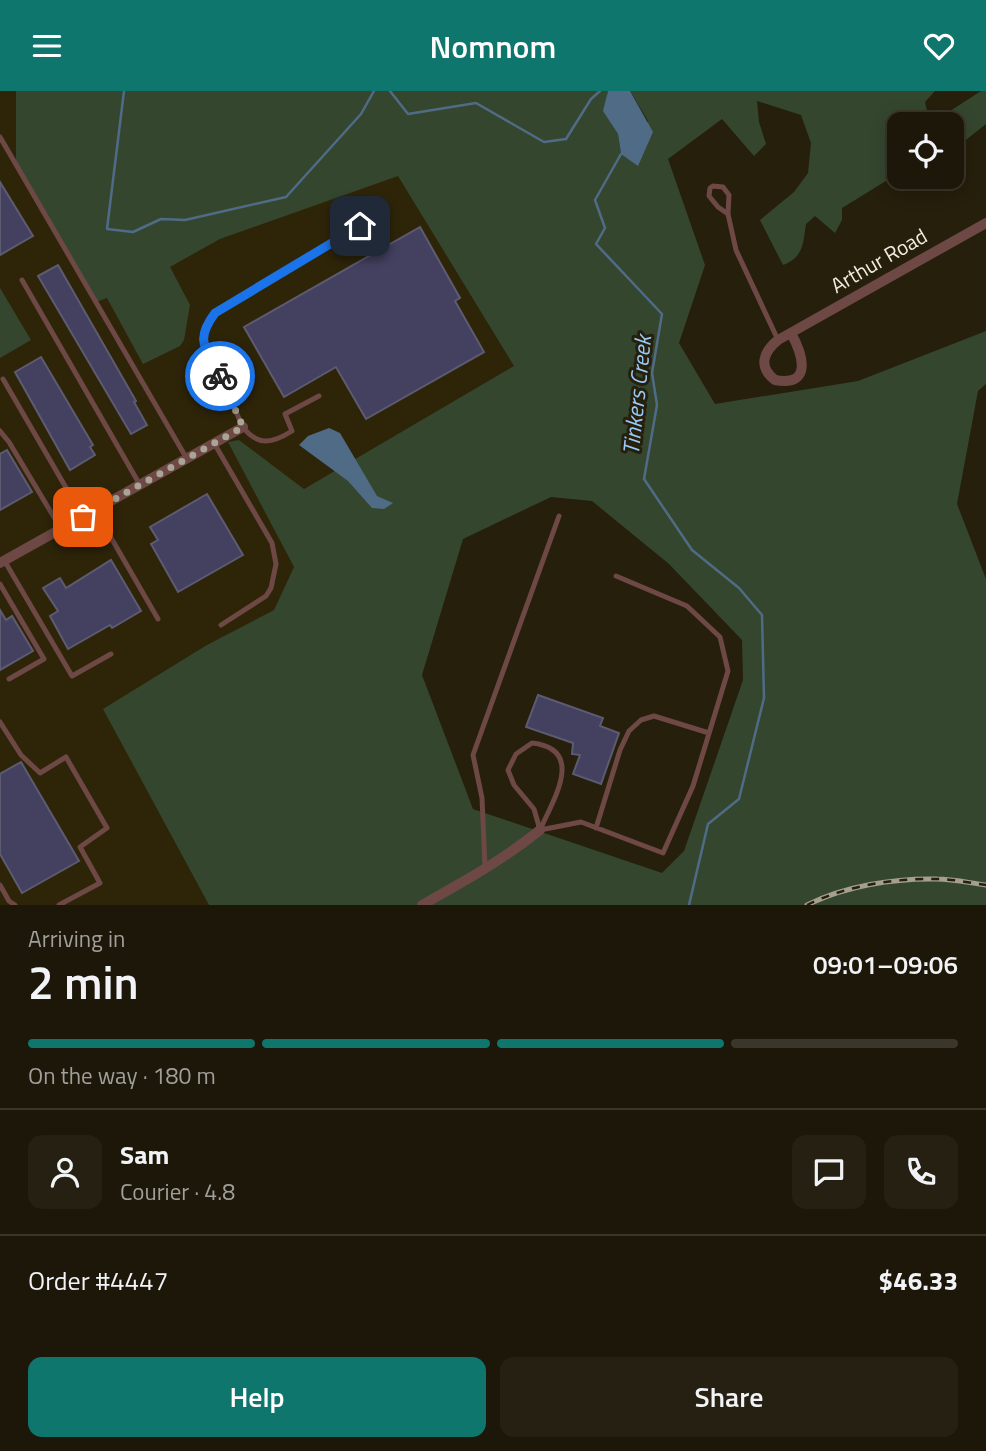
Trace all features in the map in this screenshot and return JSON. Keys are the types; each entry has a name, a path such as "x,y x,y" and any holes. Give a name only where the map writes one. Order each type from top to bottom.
{"street":[{"name":"Arthur Road","path":"778,340 986,223"},
{"path":"778,340 768,348 765,368 768,375 775,380 790,380 797,376 803,363 791,333"},
{"path":"2,562 243,427"},
{"path":"422,905 485,870 540,830"}],"lane":[{"path":"0,137 187,459"},
{"path":"728,214 709,196 710,188 718,186 729,195 728,214 736,250 778,340"},
{"path":"319,396 285,414 292,431 279,439 261,441 251,437 243,427 202,339 205,326 215,313 360,226"},
{"path":"22,280 140,485"},
{"path":"3,379 83,517"},
{"path":"0,431 61,529"},
{"path":"214,443 272,544 276,564 271,588 266,596 221,625"},
{"path":"95,510 158,619"},
{"path":"485,870 482,799 473,755 559,516"},
{"path":"2,562 72,676 111,653"},
{"path":"540,830 581,822 663,853 693,786 728,671 720,637 687,606 616,576"},
{"path":"0,584 44,659 9,679"},
{"path":"596,828 620,750 629,731 641,720 654,716 709,733"},
{"path":"0,722 20,755 40,773 66,757 107,828 80,847 100,883 59,905"},
{"path":"532,743 545,745 559,758 564,776 540,830 534,809 514,785 508,770 516,754 532,743"},
{"path":"0,885 9,901 15,905"}],"shaded area":[{"path":"0,91 16,91 16,164 170,267 220,239 398,175 514,366 304,489 239,440 229,442 294,567 274,610 104,709 209,905 0,905"}],"green space":[{"path":"16,91 608,91 604,111 618,134 621,154 648,121 630,91 935,91 925,102 927,112 887,112 887,180 842,208 842,220 835,233 815,216 806,224 799,254 783,265 760,220 794,192 808,173 811,143 801,115 757,101 759,122 766,144 754,156 722,119 668,159 705,265 679,343 715,404 858,381 986,331 986,384 978,391 957,504 986,579 986,905 209,905 103,709 207,645 274,610 294,567 228,442 239,440 304,489 514,366 398,176 220,239 170,267 190,305 184,340 180,346 143,364 107,298 96,302 16,164","holes":["551,497 592,501 669,564 742,640 743,680 684,851 662,873 473,809 422,675 463,539"]},
{"path":"981,91 986,91 986,124 964,141 964,112 949,112"},
{"path":"0,288 31,340 0,358"}],"water":[{"path":"608,91 630,91 653,132 638,166 621,154 618,134 603,111"},
{"path":"329,428 340,433 377,496 393,503 384,509 372,508 348,481 299,445 308,436"}],"building":[{"path":"0,182 33,236 0,255"},
{"path":"420,227 460,298 455,301 484,352 366,419 336,367 284,397 244,327"},
{"path":"58,265 147,425 131,434 38,276"},
{"path":"41,357 93,445 90,447 95,455 70,470 15,372"},
{"path":"7,450 32,492 0,510 0,454"},
{"path":"207,494 243,555 178,592 151,544 158,540 150,527"},
{"path":"111,560 141,611 68,649 50,616 58,611 43,588 60,578 66,588"},
{"path":"0,610 6,620 12,616 33,651 0,670"},
{"path":"538,695 603,718 600,726 619,733 601,784 573,774 580,755 572,754 573,743 526,727"},
{"path":"21,762 79,861 22,893 0,854 0,774"}],"waterway":[{"name":"Tinkers Creek","path":"124,91 107,229 133,232 161,219 185,220 286,197 361,114 374,91"},
{"name":"Tinkers Creek","path":"390,91 408,114 476,103 544,142 566,139 591,99 600,91"},
{"name":"Tinkers Creek","path":"621,154 595,200 605,228 596,244 662,314 652,373 657,405 644,479 692,550 739,588 762,615 764,698 739,799 708,824 689,905"}],"railway":[{"path":"807,905 853,888 887,882 943,879 986,885"}],"way so far":[{"path":"83,517 243,427 220,376"}],"route":[{"path":"220,376 202,339 205,326 215,313 360,226"}]}
